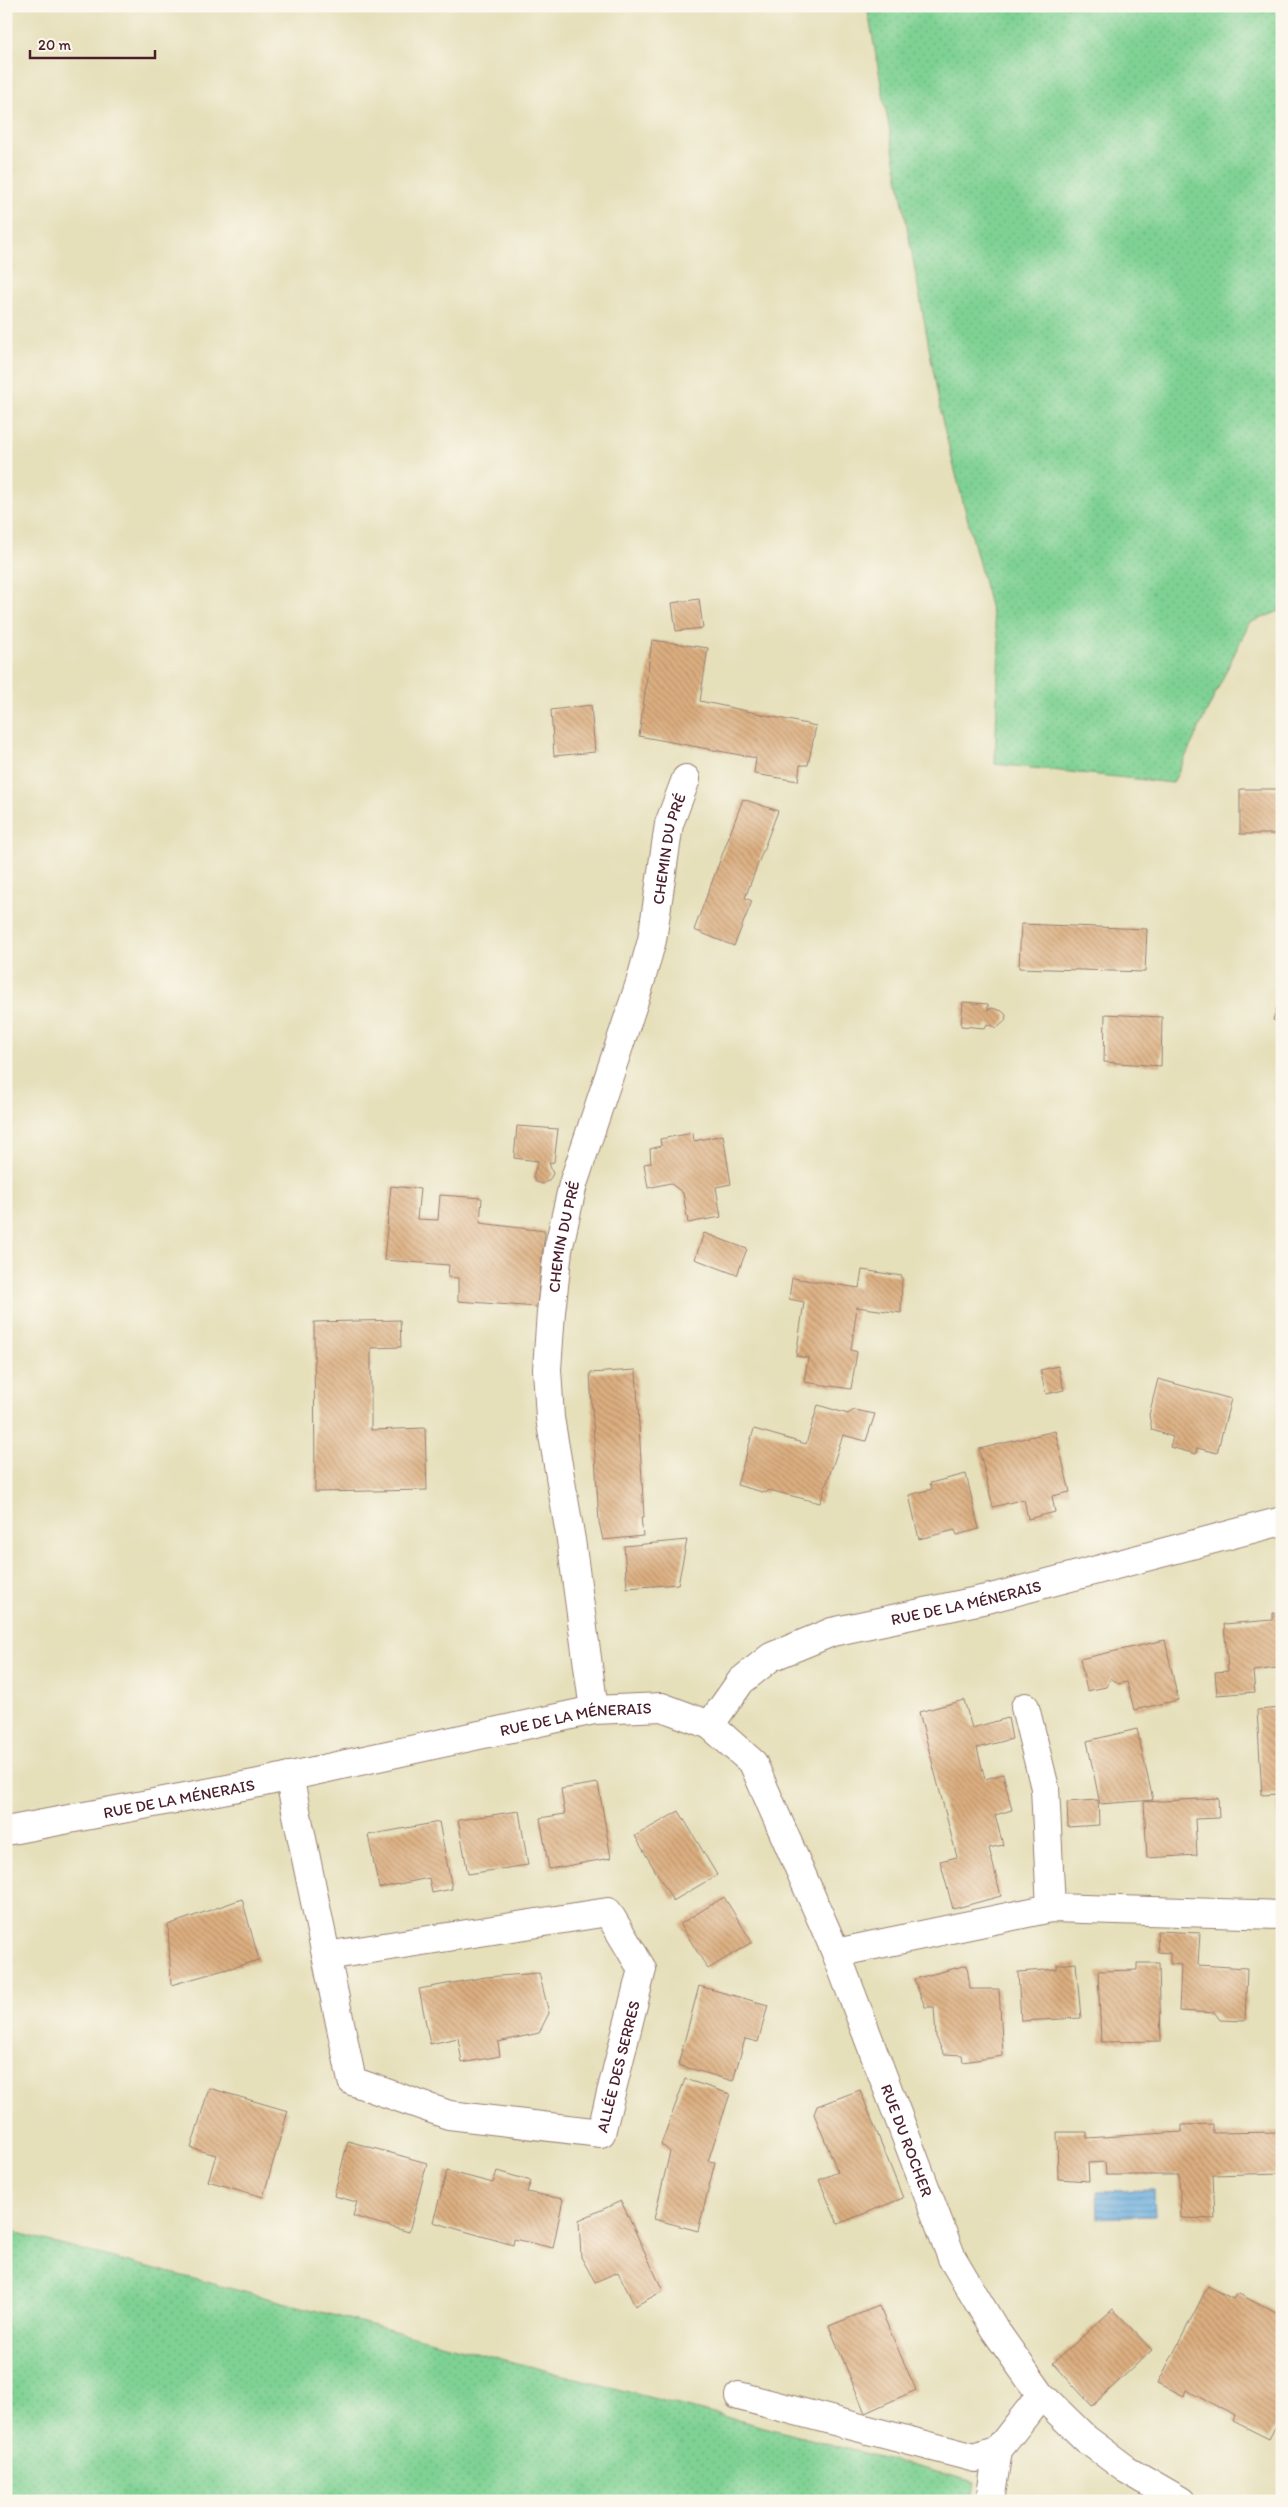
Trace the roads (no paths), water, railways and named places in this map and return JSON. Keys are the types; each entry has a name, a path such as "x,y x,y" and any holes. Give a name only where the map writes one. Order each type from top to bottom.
{"street":[{"name":"CHEMIN DU PRÉ","path":"594,1710 571,1540 550,1418 547,1369 551,1312 558,1250 573,1184 640,984 652,940 670,824 686,779"},
{"name":"RUE DE LA MÉNERAIS","path":"6,1831 289,1776 594,1710 662,1707 710,1726 741,1681 771,1657 832,1632 991,1598 1282,1521"},
{"path":"1025,1707 1045,1788 1051,1908"},
{"name":"RUE DU ROCHER","path":"710,1726 753,1762 836,1952 952,2258 995,2330 1041,2395 1093,2444 1126,2469 1181,2501"},
{"name":"ALLÉE DES SERRES","path":"289,1776 326,1956 352,2081 449,2115 601,2132 642,1969 608,1912 326,1956"},
{"path":"836,1952 1051,1908 1282,1915"},
{"path":"990,2501 998,2450 1041,2395"},
{"path":"739,2396 975,2458 998,2450"}],"water":[{"path":"1154,2190 1155,2216 1098,2218 1097,2191"}]}
